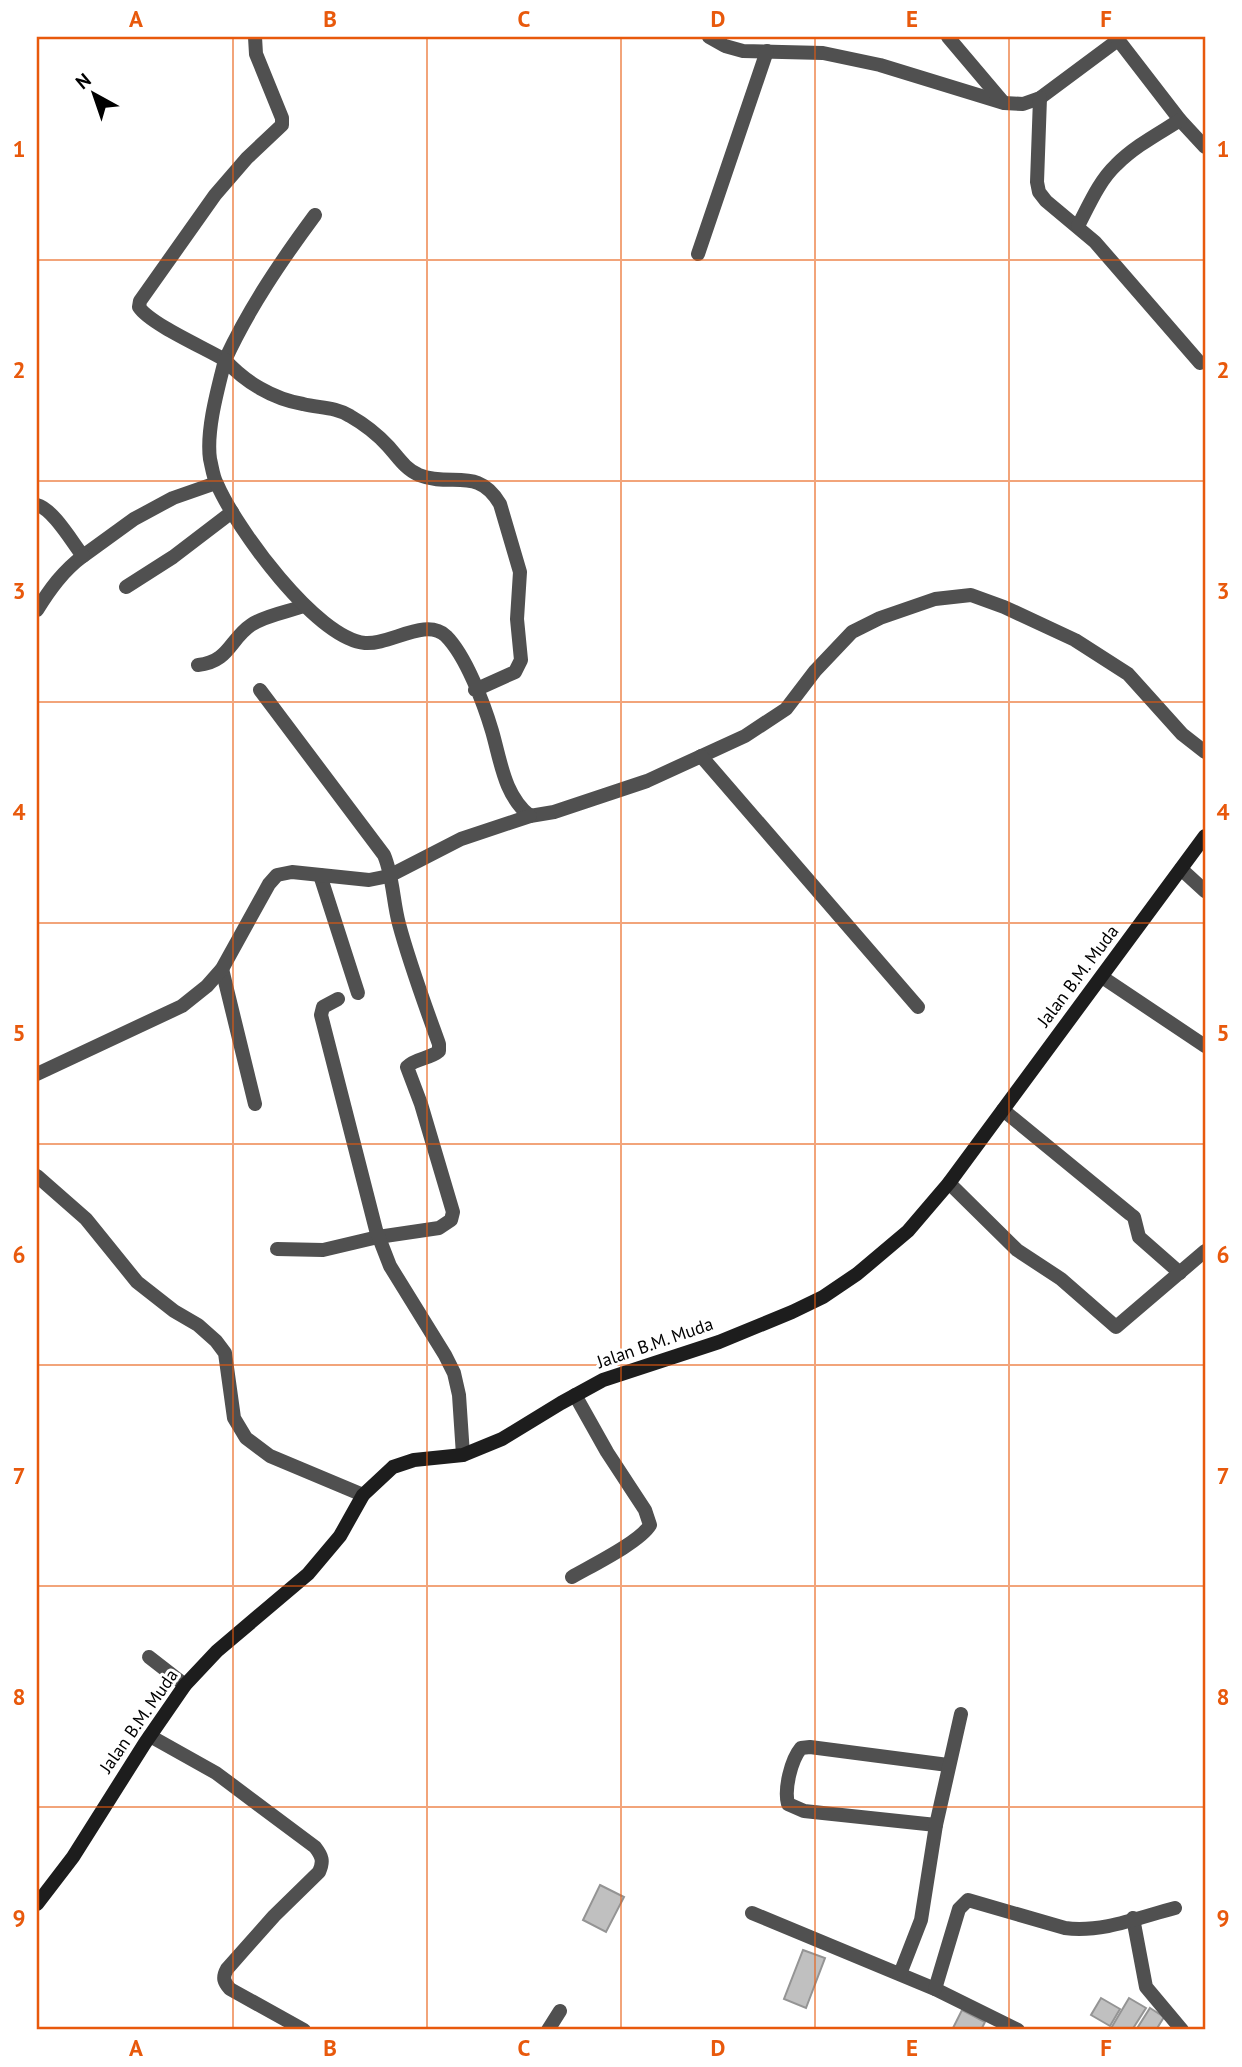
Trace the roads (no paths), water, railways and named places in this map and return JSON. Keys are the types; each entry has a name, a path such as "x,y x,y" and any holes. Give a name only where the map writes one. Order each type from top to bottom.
{"street":[{"path":"255,37 256,54 282,118 282,125 247,158 215,195 140,301 139,307 142,312 225,360 247,381 285,400 339,410 378,436 402,463 416,473 435,479 474,481 486,486 496,497 520,572 517,619 521,660 515,672 475,690"},
{"path":"709,37 725,46 743,51 823,53 880,65 1004,103 1023,104 1040,98 1117,38 1180,121 1205,147"},
{"path":"948,37 1004,103"},
{"path":"698,254 767,51"},
{"path":"1040,98 1037,182 1039,192 1095,242 1200,363"},
{"path":"1078,226 1096,191 1115,166 1140,145 1180,121"},
{"path":"315,215 279,263 225,360 213,419 210,456 216,483 232,512 277,575 304,606 345,636 364,643 380,642 425,629 441,632 447,638 460,657 475,690 490,727 508,786 518,806 530,816"},
{"path":"37,610 69,566 134,519 173,498 216,483"},
{"path":"37,505 42,506 54,518 83,556"},
{"path":"126,587 232,512"},
{"path":"37,1074 182,1006 207,986 222,969 269,884 277,875 292,872 369,880 389,876 461,839 635,785 746,736 786,709 815,671 852,632 880,618 935,598 971,595 1075,640 1128,674 1182,734 1205,752"},
{"path":"198,665 220,658 252,624 304,606"},
{"path":"260,690 384,855 404,942 439,1044 439,1051 434,1056 411,1063 407,1068 421,1104 453,1212 451,1220 439,1228 378,1237 323,1250 277,1249"},
{"path":"701,756 918,1007"},
{"name":"Jalan B.M. Muda","path":"37,1904 73,1857 185,1685 216,1651 308,1574 340,1536 363,1495 393,1467 414,1460 463,1455 502,1439 603,1380 719,1342 792,1312 823,1297 856,1274 908,1231 1003,1110 1205,836"},
{"path":"1181,869 1205,891"},
{"path":"320,876 358,993"},
{"path":"222,969 255,1104"},
{"path":"1102,977 1205,1046"},
{"path":"338,999 323,1007 321,1015 378,1237 390,1266 446,1355 454,1373 459,1395 463,1455"},
{"path":"1003,1110 1134,1217 1139,1237 1180,1273"},
{"path":"37,1176 86,1219 137,1282 216,1341 225,1353 234,1418 246,1438 270,1457 363,1495"},
{"path":"948,1183 1017,1250 1061,1279 1114,1327 1120,1325 1205,1252"},
{"path":"572,1577 635,1540 646,1532 650,1525 645,1510 607,1452 575,1395"},
{"path":"149,1657 185,1685"},
{"path":"900,1974 921,1920 936,1825 961,1714"},
{"path":"150,1736 216,1773 315,1847 322,1856 323,1864 319,1872 274,1916 224,1975 224,1983 230,1989 304,2030"},
{"path":"936,1825 804,1811 788,1804 786,1797 796,1755 801,1748 948,1765"},
{"path":"935,1990 959,1909 968,1900 1079,1930 1094,1929 1175,1908"},
{"path":"752,1913 900,1974 1018,2030"},
{"path":"1133,1919 1146,1987 1182,2030"},
{"path":"548,2030 560,2011"}]}
